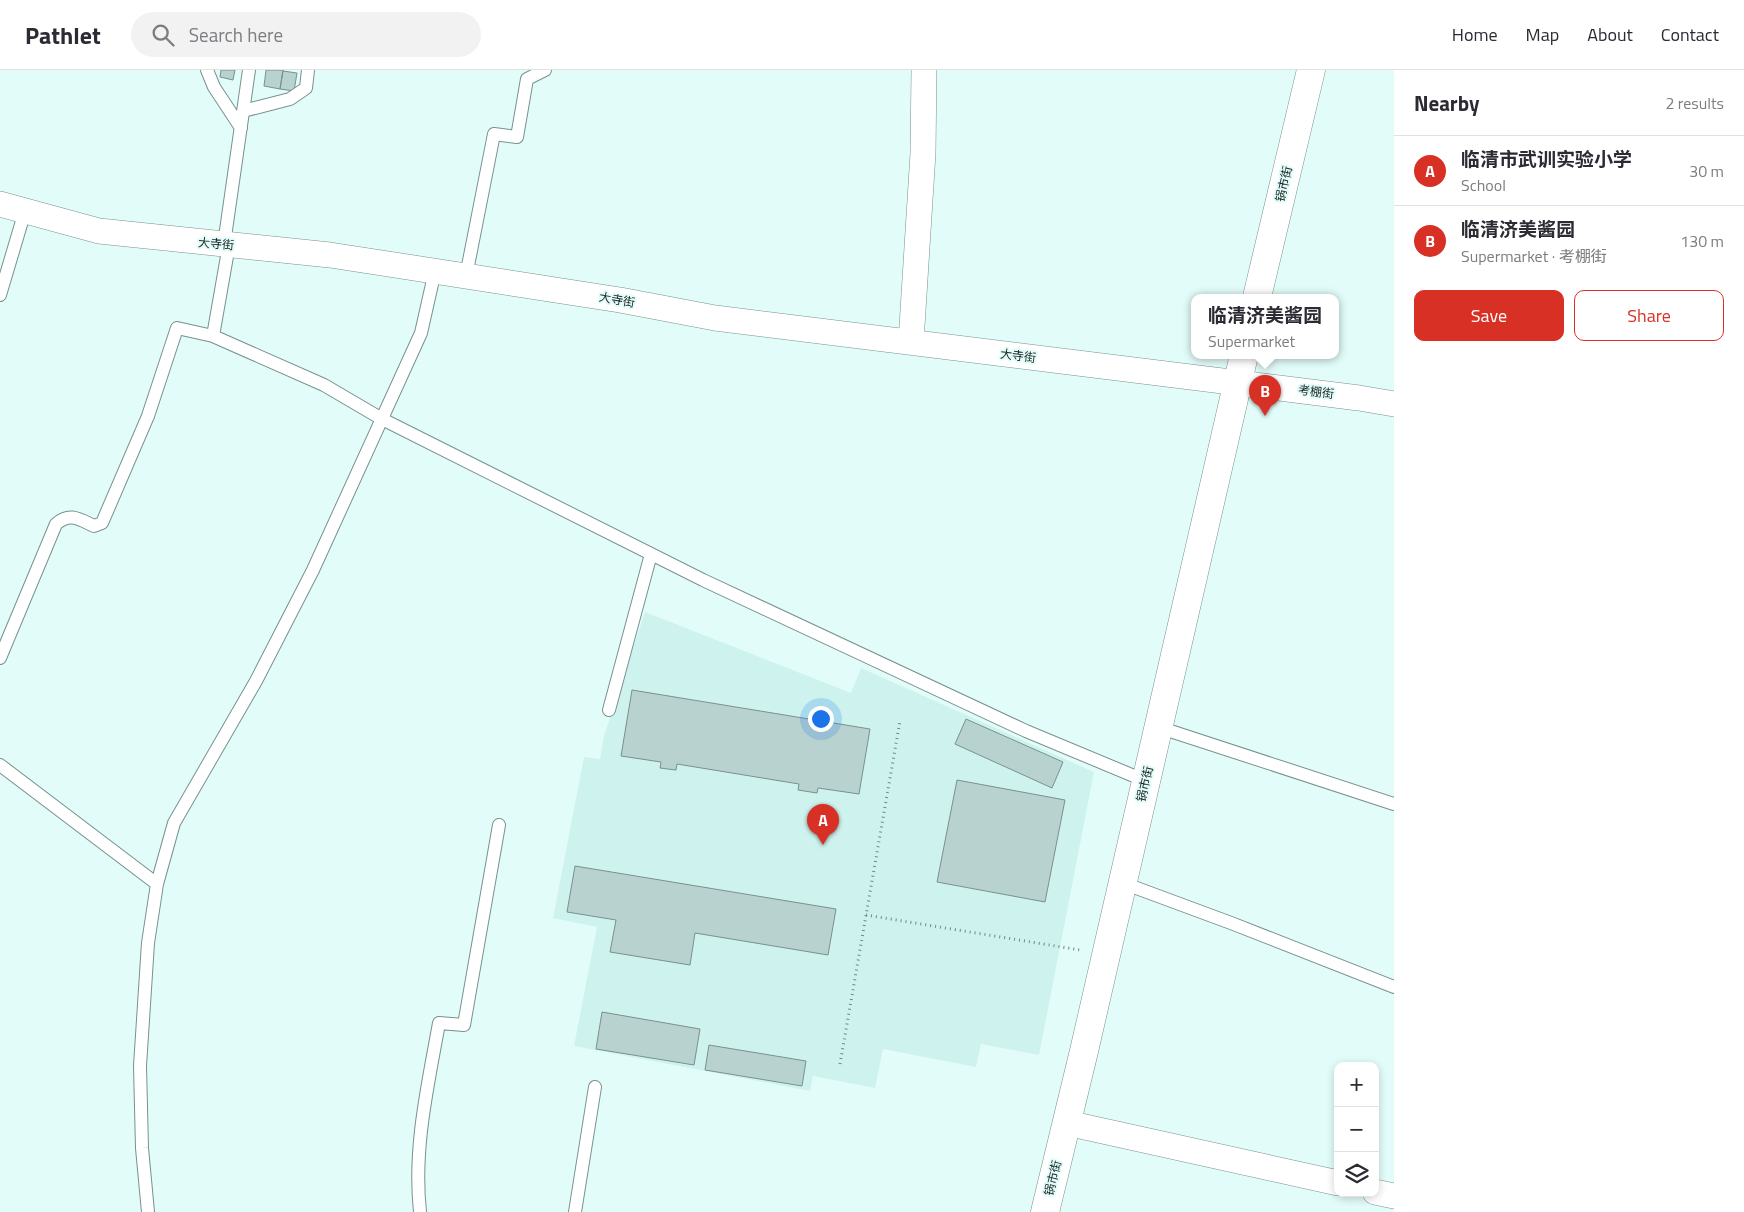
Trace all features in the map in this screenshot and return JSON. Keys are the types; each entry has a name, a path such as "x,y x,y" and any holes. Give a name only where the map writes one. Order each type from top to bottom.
{"street":[{"path":"911,342 923,153 924,70"},
{"name":"锅市街","path":"1258,294 1310,70"},
{"name":"大寺街","path":"0,204 99,231 330,255 715,318 1237,382"},
{"name":"锅市街","path":"1045,1212 1123,884 1243,359"},
{"name":"考棚街","path":"1237,382 1394,404"},
{"path":"1067,1122 1334,1183"},
{"path":"1379,1193 1394,1196"}],"lane":[{"path":"207,70 214,87 241,128"},
{"path":"213,336 227,245 249,70"},
{"path":"243,111 290,99 306,88 308,70"},
{"path":"466,276 494,134 516,137 527,79 545,70"},
{"path":"0,295 25,211"},
{"path":"148,1212 142,1148 140,1066 148,943 157,884 174,823 256,681 309,578 421,333 435,271"},
{"path":"0,658 56,524 64,517 72,516 94,526 102,523 148,416 177,328 213,336 324,385 382,419 651,554 1026,731 1146,781"},
{"path":"609,710 651,554"},
{"path":"1158,727 1394,804"},
{"path":"0,765 157,884"},
{"path":"420,1212 416,1182 420,1134 439,1022 464,1025 499,825"},
{"path":"1123,884 1231,922 1394,987"},
{"path":"574,1212 595,1087"}],"path":[{"path":"840,1064 900,721"},
{"path":"866,915 1106,954"}],"shaded area":[{"path":"645,612 851,693 861,668 1094,772 1039,1055 981,1044 976,1067 883,1049 875,1088 813,1076 810,1091 574,1046 597,927 553,918 584,757 600,759 604,736"}],"building":[{"path":"221,70 235,70 233,80 220,77"},
{"path":"266,70 283,70 280,89 264,86"},
{"path":"283,71 297,73 294,91 280,89"},
{"path":"632,690 870,729 859,794 818,788 817,793 798,790 799,784 677,764 676,770 660,768 661,762 621,756"},
{"path":"966,719 1063,762 1052,788 955,744"},
{"path":"957,780 1065,800 1045,902 937,882"},
{"path":"575,866 836,909 828,955 695,933 690,965 610,952 616,920 567,912"},
{"path":"602,1012 700,1029 694,1065 596,1049"},
{"path":"709,1045 806,1061 802,1086 705,1070"}],"place":[{"name":"临清济美酱园","path":"1265,416"},
{"name":"临清市武训实验小学","path":"823,845"}]}
